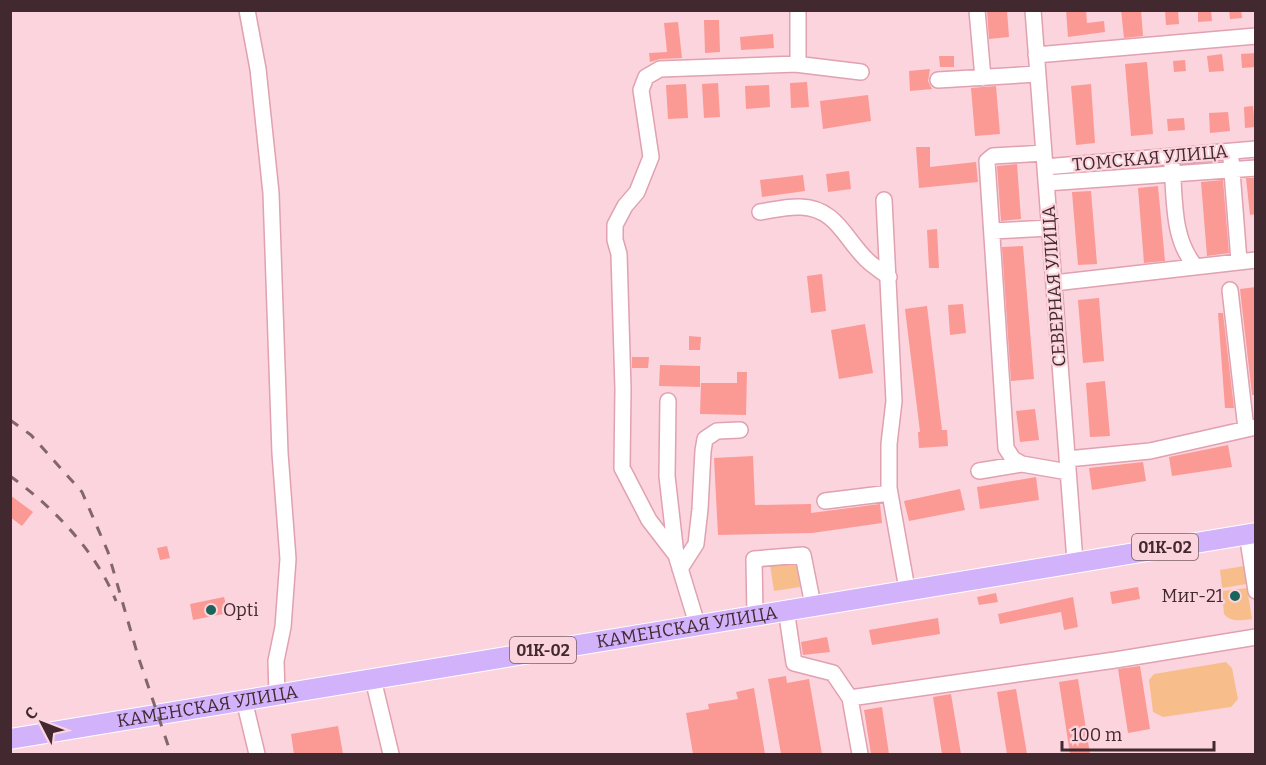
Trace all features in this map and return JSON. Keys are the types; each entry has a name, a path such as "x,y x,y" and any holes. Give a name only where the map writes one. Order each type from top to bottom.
{"main road":[{"name":"КАМЕНСКАЯ УЛИЦА","path":"10,739 1251,533"}],"street":[{"path":"247,10 258,69 271,193 280,453 288,559 283,627 276,661 277,694"},
{"path":"795,64 798,64 798,10"},
{"path":"977,10 983,78"},
{"name":"СЕВЕРНАЯ УЛИЦА","path":"1033,10 1075,561"},
{"path":"1036,55 1256,36"},
{"path":"678,562 649,520 622,468 619,254 615,240 615,225 637,192 651,157 641,90 646,77 660,69 795,64 861,72"},
{"path":"938,80 1038,74"},
{"name":"ТОМСКАЯ УЛИЦА","path":"992,231 987,161 993,156 1044,160 1171,156 1256,149"},
{"path":"1230,151 1239,261"},
{"path":"1171,156 1178,233 1187,256 1195,266"},
{"path":"1046,183 1256,168"},
{"path":"884,200 894,401 889,444 890,493 907,589"},
{"path":"760,212 801,207 822,211 837,221 850,241 868,261 889,277"},
{"path":"1022,464 1013,459 1006,448 992,231 1050,228"},
{"path":"1054,283 1256,260"},
{"path":"979,471 1022,464 1068,466 1150,451 1251,428 1249,401 1230,291"},
{"path":"668,401 667,477 678,562 697,624"},
{"path":"678,562 696,544 705,439 717,431 740,430"},
{"path":"825,501 890,493"},
{"path":"1251,533 1256,591"},
{"path":"755,615 754,559 803,555 813,605"},
{"path":"786,609 794,663 833,673 850,698 860,754"},
{"path":"850,698 1256,637"},
{"path":"373,679 391,754"},
{"path":"244,700 257,754"}],"shaded area":[{"path":"797,561 800,587 774,591 770,565"},
{"path":"1244,566 1247,584 1222,588 1220,570"},
{"path":"1247,588 1252,619 1230,619 1224,614 1222,591"},
{"path":"1226,662 1232,668 1238,699 1231,707 1163,717 1153,712 1149,680 1154,674"}],"building":[{"path":"987,10 1007,10 1009,37 989,39"},
{"path":"1066,10 1086,10 1087,23 1104,21 1105,32 1068,37"},
{"path":"1121,10 1141,10 1143,36 1124,38"},
{"path":"1178,10 1179,24 1166,25 1165,11"},
{"path":"1198,10 1211,10 1212,21 1198,22"},
{"path":"1229,10 1241,10 1242,18 1230,19"},
{"path":"704,20 719,20 720,52 705,53"},
{"path":"678,22 682,58 650,62 649,53 667,52 664,23"},
{"path":"773,34 774,48 741,50 740,37"},
{"path":"1256,53 1256,67 1242,68 1241,54"},
{"path":"1222,54 1224,71 1209,72 1207,56"},
{"path":"939,56 954,56 954,67 940,67"},
{"path":"1185,60 1186,71 1174,72 1173,61"},
{"path":"1147,62 1153,134 1131,136 1125,64"},
{"path":"930,69 928,81 932,89 910,91 909,71"},
{"path":"807,82 809,107 791,108 790,83"},
{"path":"718,83 720,117 704,118 702,84"},
{"path":"686,84 688,118 668,119 666,85"},
{"path":"1091,84 1095,143 1076,145 1071,86"},
{"path":"769,85 770,107 746,109 745,86"},
{"path":"996,86 1000,134 975,136 971,88"},
{"path":"868,95 871,121 823,129 820,101"},
{"path":"1253,106 1255,127 1245,128 1244,107"},
{"path":"1228,112 1230,131 1210,133 1209,113"},
{"path":"1184,118 1185,130 1168,131 1167,119"},
{"path":"916,147 930,147 930,167 976,162 978,182 919,188"},
{"path":"1017,164 1021,219 1001,221 997,166"},
{"path":"849,171 851,189 828,192 826,174"},
{"path":"803,175 805,191 762,197 760,180"},
{"path":"1246,178 1256,178 1256,214 1250,215"},
{"path":"1223,180 1229,253 1207,256 1201,182"},
{"path":"1158,186 1165,261 1144,263 1138,188"},
{"path":"1091,191 1097,264 1078,265 1072,192"},
{"path":"937,229 939,268 929,268 927,230"},
{"path":"1023,246 1034,379 1011,381 1002,247"},
{"path":"822,274 826,311 811,313 807,276"},
{"path":"1256,287 1256,395 1252,395 1240,289"},
{"path":"1099,298 1104,361 1083,363 1078,300"},
{"path":"963,304 966,333 950,335 948,305"},
{"path":"927,306 942,430 947,430 948,446 919,448 918,432 920,432 905,309"},
{"path":"1218,313 1223,313 1234,408 1225,408"},
{"path":"865,324 873,373 839,379 831,330"},
{"path":"689,336 701,337 700,350 689,350"},
{"path":"632,357 649,357 648,368 632,368"},
{"path":"660,365 700,366 700,387 659,386"},
{"path":"737,372 747,372 746,415 700,414 701,383 737,383"},
{"path":"1105,381 1110,436 1090,437 1086,383"},
{"path":"1035,409 1039,440 1020,442 1016,411"},
{"path":"1228,445 1232,467 1172,476 1169,457"},
{"path":"753,456 755,505 811,504 811,513 880,504 882,523 812,533 718,535 714,458"},
{"path":"1143,462 1146,481 1092,490 1089,468"},
{"path":"1036,477 1039,500 980,509 977,487"},
{"path":"960,489 965,510 909,521 904,501"},
{"path":"10,495 33,512 22,526 10,517"},
{"path":"167,546 170,558 160,560 157,548"},
{"path":"1138,587 1140,599 1112,604 1110,592"},
{"path":"996,593 998,602 979,605 977,597"},
{"path":"224,597 228,613 193,620 190,604"},
{"path":"1073,597 1078,627 1064,630 1061,612 1000,624 998,614"},
{"path":"938,618 940,634 872,645 869,630"},
{"path":"827,637 830,652 803,655 801,642"},
{"path":"1140,666 1150,729 1128,733 1118,669"},
{"path":"786,676 787,683 809,679 822,754 781,754 768,679"},
{"path":"1078,679 1090,754 1070,754 1059,682"},
{"path":"754,688 765,754 693,754 686,713 709,709 708,704 738,699 736,692"},
{"path":"1016,689 1027,754 1007,754 997,692"},
{"path":"951,694 961,754 942,754 933,697"},
{"path":"882,707 889,754 871,754 864,710"},
{"path":"338,726 343,754 294,754 291,734"}],"railway":[{"path":"10,420 31,435 82,492 108,552 138,656 171,754"},
{"path":"10,476 72,531 97,565 116,601"}],"place":[{"name":"Миг-21","path":"1235,596"},
{"name":"Opti","path":"211,610"}]}
